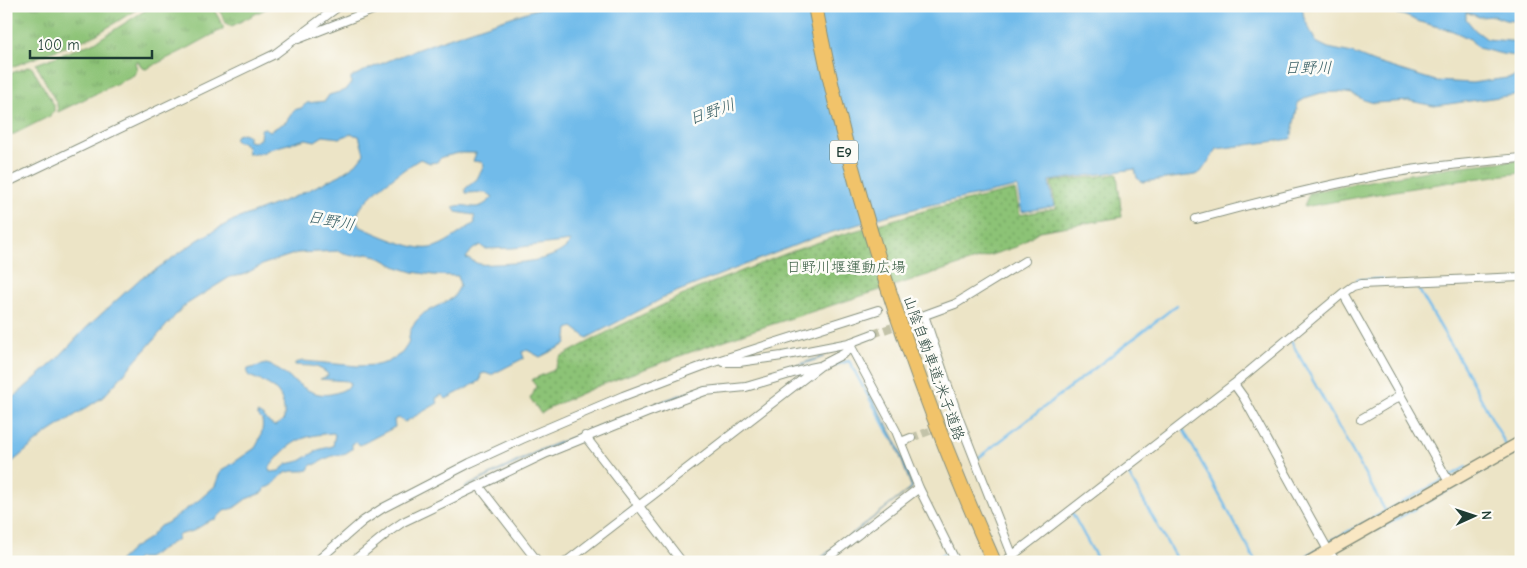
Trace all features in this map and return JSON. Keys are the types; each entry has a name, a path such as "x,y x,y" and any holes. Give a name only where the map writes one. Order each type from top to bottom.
{"highway":[{"name":"山陰自動車道;米子道路","path":"810,6 833,111 855,192 927,415 984,562"},
{"name":"山陰自動車道;米子道路","path":"815,6 837,110 888,296 974,517 994,562"}],"street":[{"path":"6,183 275,54 339,6"},
{"path":"290,42 375,9"},
{"path":"1196,219 1256,203 1385,174 1458,163 1521,158"},
{"path":"911,320 955,304 1025,261"},
{"path":"1004,562 1234,384 1353,286 1361,284 1521,277"},
{"path":"1343,293 1449,482"},
{"path":"316,562 363,521 411,493 470,463 565,420 715,362 878,310"},
{"path":"924,316 959,419 1012,555"},
{"path":"715,362 739,362 782,356 849,343 872,334"},
{"path":"566,562 820,366 845,353 849,343"},
{"path":"849,343 896,431 918,488 956,562"},
{"path":"357,560 403,522 529,460 585,436 705,391 746,387 820,366"},
{"path":"1234,384 1244,398 1336,562"},
{"path":"1361,419 1400,396"},
{"path":"951,423 959,419"},
{"path":"585,436 682,562"},
{"path":"901,442 911,438"},
{"path":"1309,562 1521,442"},
{"path":"479,486 538,562"},
{"path":"822,562 918,488"}],"green space":[{"path":"6,6 142,6 94,36 6,69"},
{"path":"152,6 212,6 223,29 146,69 142,68 138,61 135,62 137,70 134,75 58,112 57,104 36,64 95,42"},
{"path":"217,6 271,6 232,26 226,23"},
{"path":"31,66 54,105 54,111 50,116 6,138 6,75"},
{"path":"1521,160 1521,173 1439,184 1304,207 1309,193 1451,167"},
{"name":"日野川堰運動広場","path":"1117,174 1122,217 1039,231 1016,247 754,330 688,353 598,386 551,407 541,414 530,398 536,386 532,381 533,379 554,370 560,357 696,289 793,251 837,236 934,208 1015,190 1020,215 1056,208 1051,182"}],"water":[{"name":"日野川","path":"548,6 1302,6 1304,18 1316,42 1328,48 1352,53 1374,62 1436,81 1472,83 1521,76 1521,94 1434,106 1410,101 1374,103 1352,94 1339,92 1321,93 1308,97 1298,103 1291,139 1217,149 1201,172 1195,175 1142,182 1137,178 1135,169 1049,181 1054,206 1022,212 1017,187 930,205 816,237 671,294 587,338 573,327 568,329 566,344 540,357 527,350 522,352 524,358 491,375 481,374 480,381 446,399 442,395 436,398 438,403 405,422 398,418 394,420 395,427 360,445 356,442 352,444 352,449 343,455 332,456 313,464 309,467 309,470 290,471 272,486 265,488 264,492 246,499 234,508 224,511 216,519 193,531 178,535 178,539 147,558 138,558 135,562 118,562 133,548 149,538 160,526 199,500 215,486 220,472 255,448 260,438 262,427 262,420 257,413 274,426 284,419 283,402 280,395 271,386 249,376 247,373 248,369 266,364 270,365 298,384 316,393 326,395 336,393 349,387 350,384 347,381 320,379 328,376 327,373 315,367 295,365 295,363 303,361 358,366 377,365 388,362 402,353 408,344 410,331 416,321 424,313 453,298 460,286 458,276 413,272 368,254 352,256 339,251 297,253 264,264 243,275 230,277 187,304 103,397 46,434 6,468 6,404 55,361 86,328 142,277 198,240 234,220 294,197 340,175 356,164 364,154 359,136 351,134 340,138 323,136 315,141 306,139 262,153 248,154 247,146 234,139 237,135 243,133 248,135 248,141 254,142 260,139 261,129 265,128 270,131 286,122 294,110 301,108 307,103 325,101 329,95 346,90 351,83 351,77 418,49","holes":["459,153 476,153 473,161 481,162 484,165 477,179 465,189 466,193 483,193 493,197 481,206 453,207 456,212 474,215 475,223 441,244 430,248 414,247 394,241 359,226 357,218 365,202 394,177 420,159 430,163 437,162 442,157","571,241 557,253 526,262 483,264 466,258 472,250 480,245 485,249 513,248","321,434 335,434 333,446 318,450 300,461 287,464 279,471 270,472 269,468 289,446 303,439"]},
{"path":"1351,6 1521,6 1521,22 1505,20 1494,16 1479,17 1466,12 1466,19 1475,30 1487,39 1521,42 1521,57 1478,48 1470,39 1453,31 1403,15"},
{"path":"823,356 757,381 733,387 706,388 632,414 542,451 465,488 542,449 668,399 705,386 733,385 757,379"},
{"path":"868,393 870,393 897,443 913,487 815,562 906,492 911,486 895,443"}],"waterway":[{"path":"1356,280 1383,279"},
{"path":"1416,285 1464,367 1506,445"},
{"path":"978,458 1177,305"},
{"path":"1291,341 1386,512"},
{"path":"824,368 849,361 891,438"},
{"path":"1182,427 1256,562"},
{"path":"1512,455 1521,450"},
{"path":"1450,476 1466,467"},
{"path":"1377,530 1489,467"},
{"path":"1126,470 1178,562"},
{"path":"1327,543 1443,480"},
{"path":"1072,513 1099,562"},
{"path":"1296,562 1322,547"},
{"path":"929,562 944,554"}],"tunnel":[{"path":"873,334 904,323"},
{"path":"911,438 951,423"}]}
